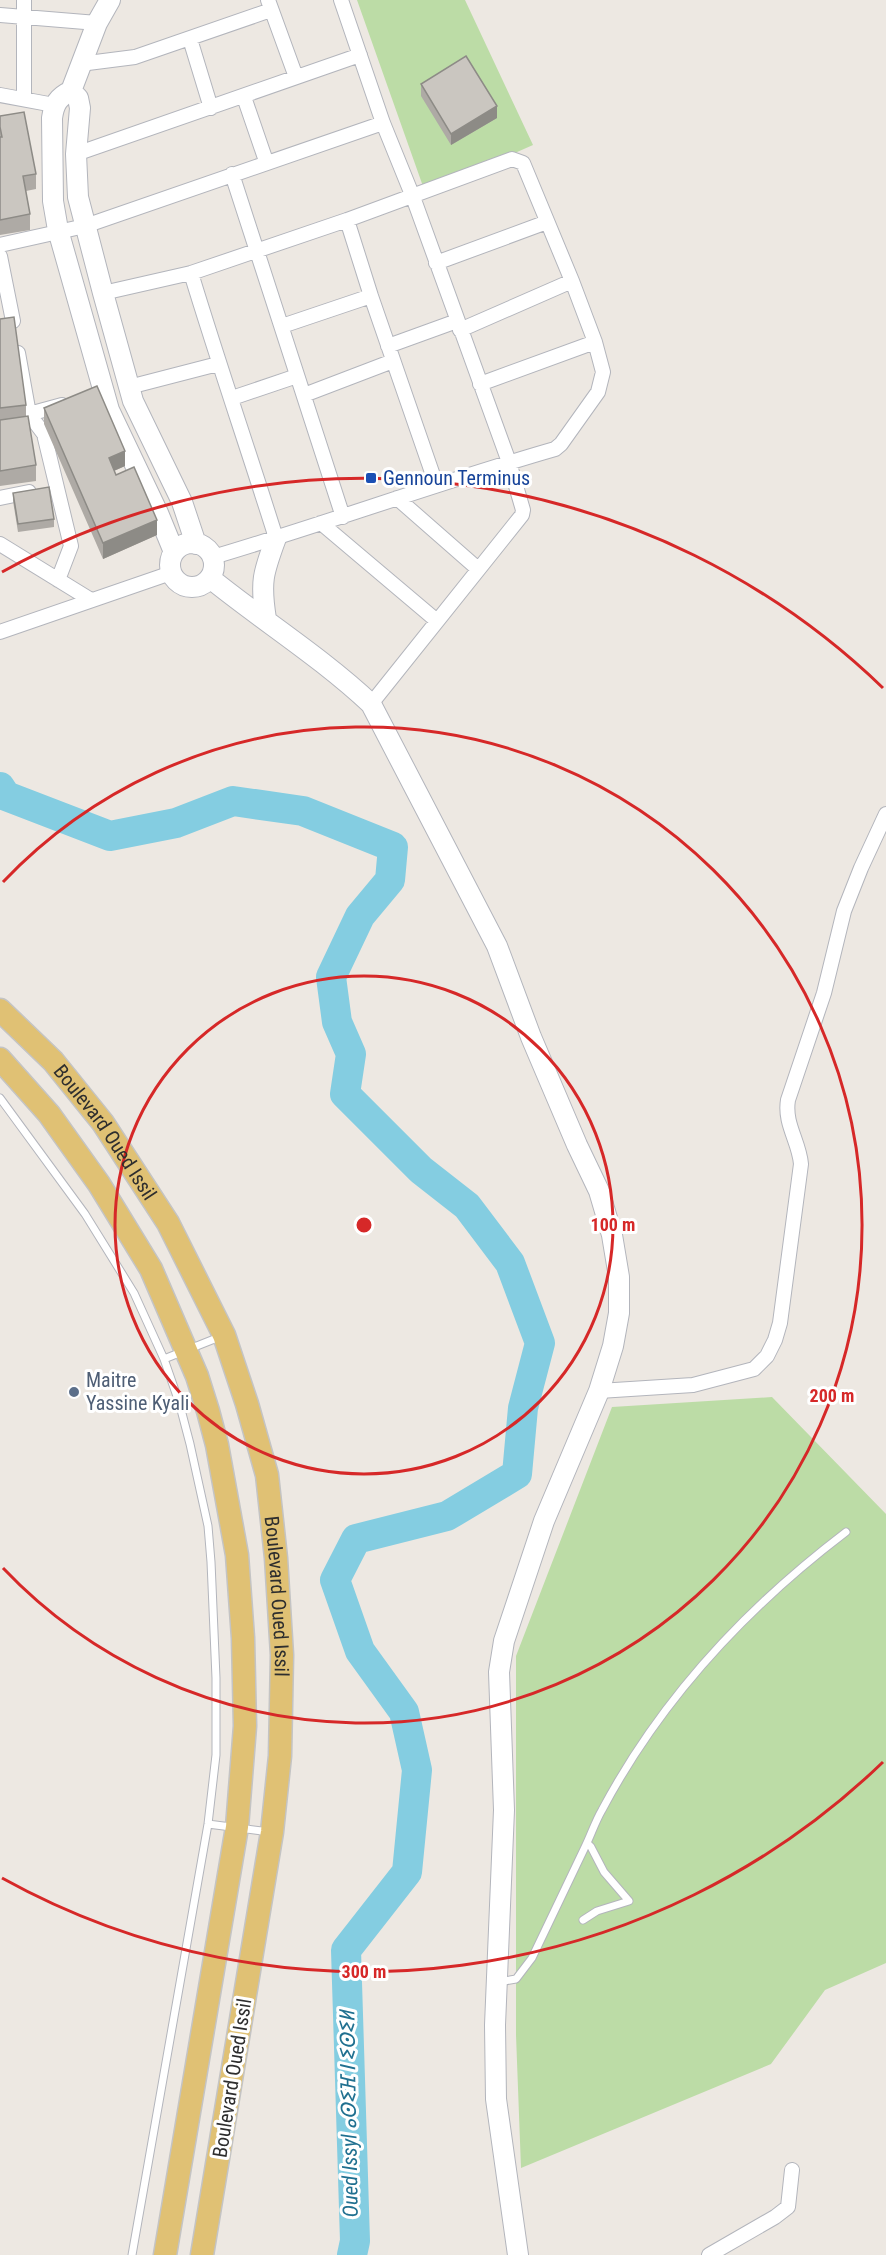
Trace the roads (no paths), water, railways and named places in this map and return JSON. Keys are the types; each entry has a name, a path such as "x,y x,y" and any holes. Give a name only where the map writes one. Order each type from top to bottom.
{"main road":[{"name":"Boulevard Oued Issil","path":"0,1010 54,1061 103,1123 168,1223 224,1335 267,1475 276,1558 282,1655 280,1756 272,1832 202,2255"},
{"name":"Boulevard Oued Issil","path":"0,1059 49,1114 123,1221 151,1269 197,1376 217,1445 237,1555 243,1638 245,1726 237,1827 165,2255"}],"street":[{"path":"24,0 24,99"},
{"path":"110,0 97,23 71,91 61,95 54,105 52,118 53,201 99,396 109,410 174,552"},
{"path":"341,0 383,123 413,196 523,505 522,515 371,704"},
{"path":"80,64 135,57 190,39 269,5 296,77"},
{"path":"0,15 97,23"},
{"path":"190,39 211,108"},
{"path":"76,154 360,55"},
{"path":"71,91 78,98 80,108 76,154 78,197 103,293 133,401 182,502 196,544"},
{"path":"0,95 54,105"},
{"path":"244,97 266,161"},
{"path":"0,245 85,225 266,161 383,123"},
{"path":"103,293 191,273 347,220 512,159 523,163 572,281 602,366 603,380 598,392 568,437 555,449 436,484 343,517 213,557"},
{"path":"232,174 343,517"},
{"path":"347,220 436,484"},
{"path":"436,262 547,222"},
{"path":"0,256 11,330 32,417 44,434 71,546 58,580"},
{"path":"191,273 218,364 232,398 276,538 266,564 261,588 266,619"},
{"path":"388,346 458,325 572,281"},
{"path":"282,326 371,296"},
{"path":"480,384 595,342"},
{"path":"304,395 393,361"},
{"path":"129,387 218,364"},
{"path":"232,398 297,376"},
{"path":"18,424 72,403"},
{"path":"0,498 57,485"},
{"path":"397,498 478,569"},
{"path":"321,524 437,621"},
{"path":"0,544 91,600"},
{"path":"196,544 203,546 213,557 214,564 210,578 195,587 188,587 181,584 171,573 171,559 174,552 180,548 196,544"},
{"path":"0,632 171,573"},
{"path":"210,578 333,670 371,704 497,946 531,1037 598,1191 612,1235 619,1278 619,1313 614,1346 599,1391 543,1521 504,1641 499,1672 504,1810 497,1982 496,2099 518,2255"},
{"path":"599,1391 693,1385 733,1376 754,1369 767,1356 775,1340 780,1323 801,1164 800,1152 790,1129 788,1100 824,993 844,911 882,829 886,814"},
{"path":"709,2255 776,2217 788,2207 792,2170"}],"lane":[{"path":"0,1098 85,1214 134,1293 164,1359 190,1444 208,1526 212,1562 216,1755 208,1824 132,2255"},
{"path":"164,1359 224,1335"},
{"path":"497,1982 516,1979 532,1958 600,1812 618,1780 680,1691 749,1614 809,1560 846,1532"},
{"path":"208,1824 272,1832"},
{"path":"583,1920 597,1911 628,1901 603,1872 587,1843"}],"waterway":[{"name":"Oued Issyl ⴰⵙⵉⴼ ⵏ ⵉⵙⵉⵍ","path":"0,787 6,796 110,836 176,823 233,801 303,811 393,847 390,880 360,916 331,977 337,1022 351,1054 345,1094 421,1170 467,1206 510,1263 540,1343 523,1408 517,1474 447,1516 356,1539 335,1580 360,1651 404,1712 417,1770 407,1872 346,1950 355,2241 352,2255"}],"place":[{"name":"Gennoun Terminus","path":"371,478"},
{"name":"Maitre Yassine Kyali","path":"74,1392"}]}
